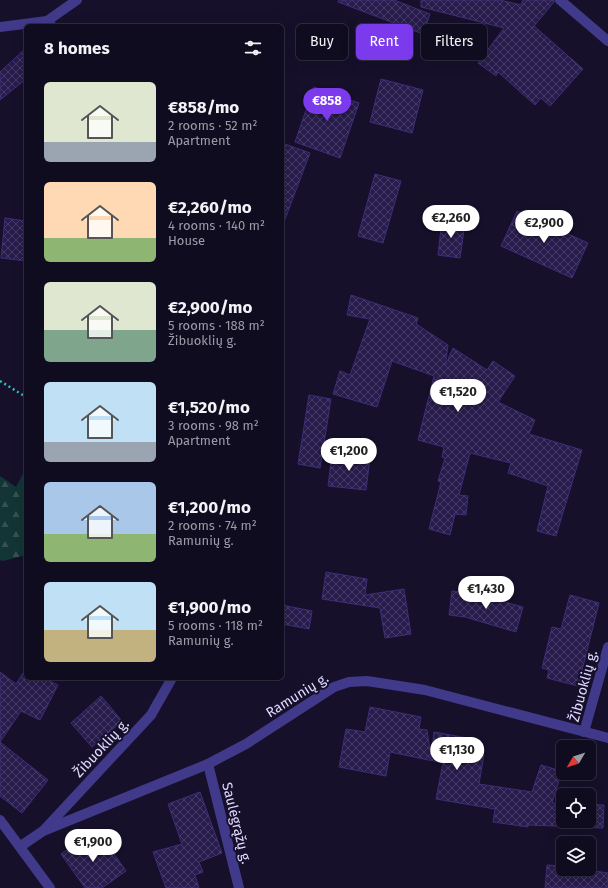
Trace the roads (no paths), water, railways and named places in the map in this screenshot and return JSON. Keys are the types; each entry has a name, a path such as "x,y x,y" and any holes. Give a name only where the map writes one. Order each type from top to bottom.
{"street":[{"path":"37,24 49,23 77,0"},
{"path":"560,0 608,41"},
{"path":"0,27 24,25"},
{"name":"Žibuoklių g.","path":"584,732 608,647"},
{"name":"Žibuoklių g.","path":"43,831 150,715 171,680"},
{"name":"Ramunių g.","path":"21,846 43,831 208,764 246,744 334,687 350,682 367,680 425,690 608,738"},
{"name":"Saulėgrąžų g.","path":"208,764 239,888"},
{"path":"0,820 21,846 50,888"}]}
